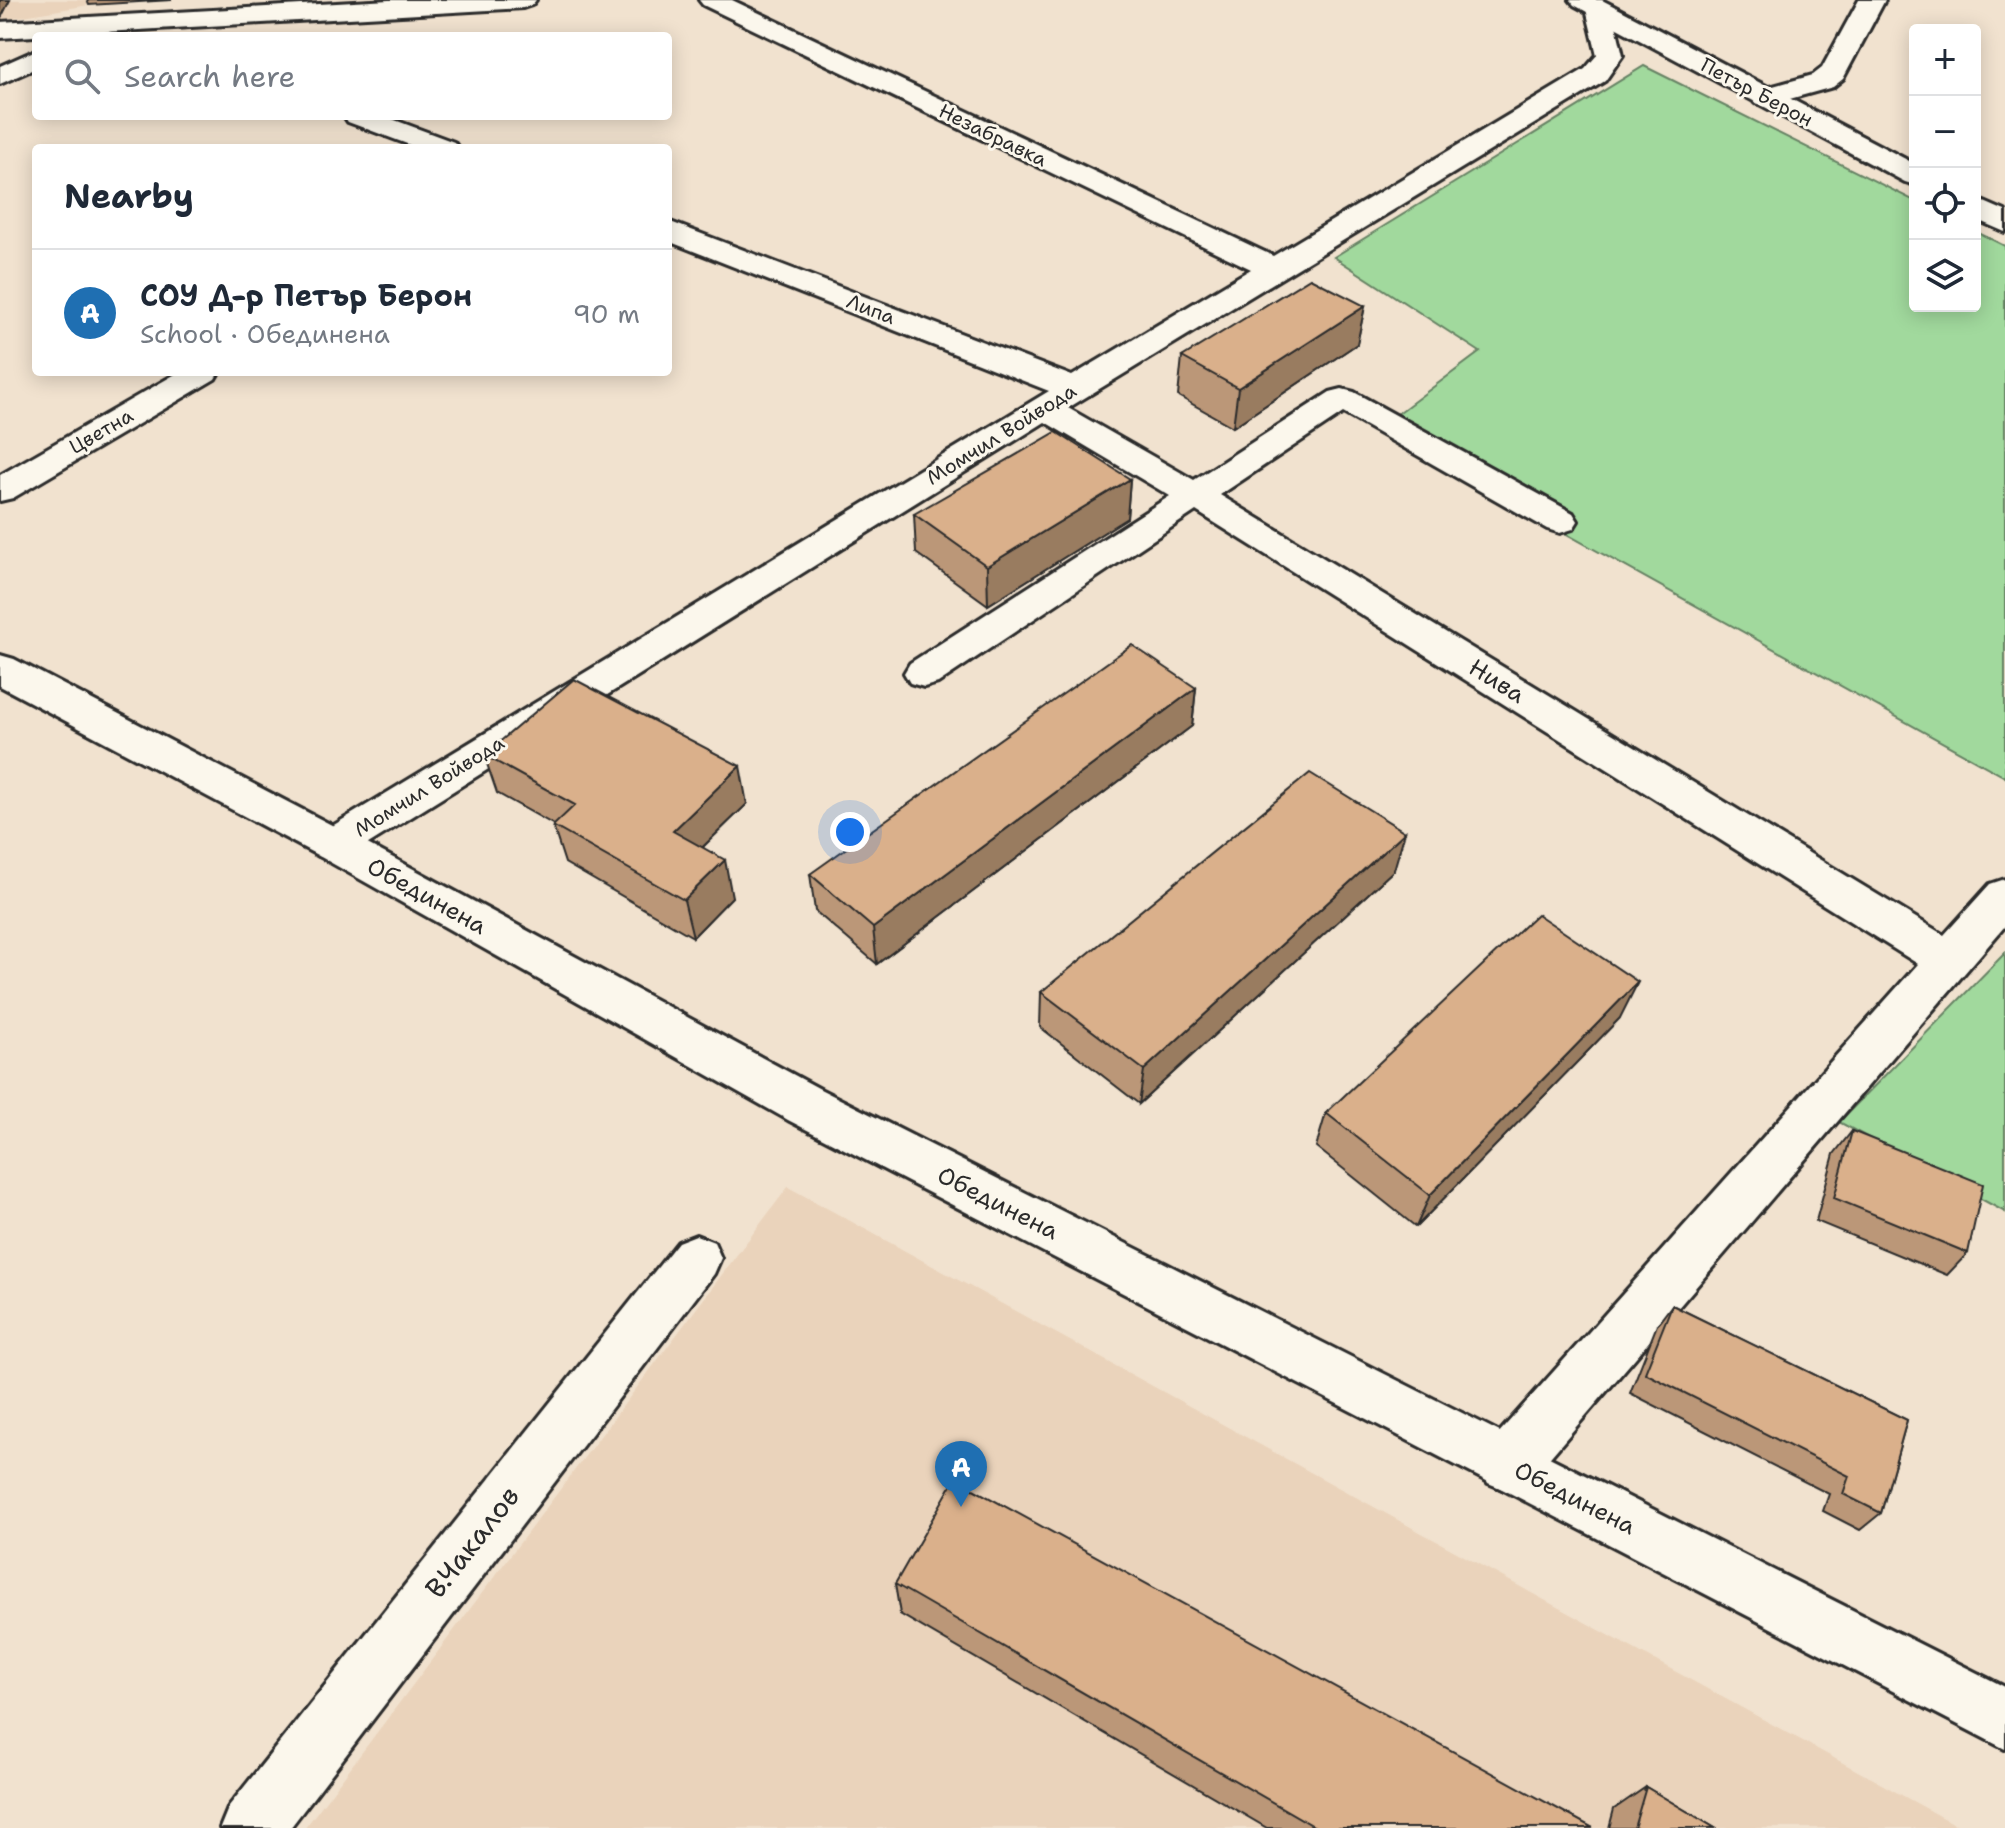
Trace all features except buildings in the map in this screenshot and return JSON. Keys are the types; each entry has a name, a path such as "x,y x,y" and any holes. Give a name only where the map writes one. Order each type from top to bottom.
{"street":[{"path":"0,30 523,0"},
{"name":"Незабравка","path":"712,0 1275,269"},
{"path":"1765,97 1823,81 1833,73 1872,0"},
{"name":"Момчил Войвода","path":"334,845 1059,398 1595,75 1610,55 1591,4"},
{"name":"Петър Берон","path":"1591,4 1909,173"},
{"path":"88,32 106,23 131,32"},
{"path":"0,76 32,60"},
{"path":"369,120 433,144"},
{"path":"1981,210 2005,223"},
{"name":"Липа","path":"672,232 1059,398"},
{"name":"Цветна","path":"0,490 196,376"},
{"name":"Нива","path":"1059,398 1195,495 1947,959"},
{"path":"924,673 1342,399 1560,521"},
{"name":"Обединена","path":"0,669 334,845 805,1105 2005,1719"},
{"path":"1508,1464 2005,896"},
{"name":"В.Чакалов","path":"251,1828 696,1258"}],"shaded area":[{"path":"0,0 172,0 89,5 0,20"},
{"path":"788,1187 1962,1828 305,1828"}],"green space":[{"path":"1644,66 1909,198 1909,312 1981,312 1981,234 2005,246 2005,777 1377,429 1480,352 1334,257"},
{"path":"2005,953 2005,1212 1839,1122"}],"place":[{"name":"СОУ Д-р Петър Берон","path":"961,1507"}]}
